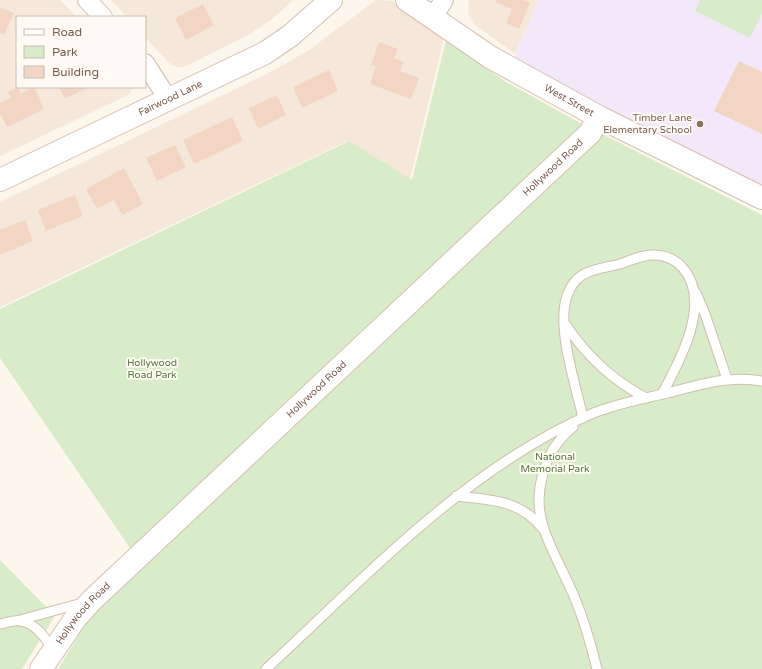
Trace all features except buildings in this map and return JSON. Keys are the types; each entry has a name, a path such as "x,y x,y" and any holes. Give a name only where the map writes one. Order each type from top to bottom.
{"street":[{"path":"87,0 102,16"},
{"name":"Fairwood Lane","path":"0,180 265,53 290,36 331,0"},
{"name":"West Street","path":"407,0 438,9 490,58 599,117 762,198"},
{"path":"146,65 168,99"},
{"name":"Hollywood Road","path":"41,669 75,619 91,601 590,133 599,117"}],"lane":[{"path":"583,418 567,348 564,322 566,298 571,286 577,278 588,272 646,255 656,254 668,257 679,263 686,272 705,314 727,379"},
{"path":"662,394 680,360 690,332 694,314 694,300 690,281"},
{"path":"564,322 579,345 596,363 617,380 646,398"},
{"path":"266,669 417,529 456,496 524,449 583,418 646,398 727,379 762,381"},
{"path":"583,418 567,432 554,447 546,463 541,482 539,500 545,532 575,597 597,669"},
{"path":"456,496 506,502 523,510 536,521 545,532"},
{"path":"0,624 91,601"},
{"path":"20,620 34,627 42,634 53,651"}],"shaded area":[{"path":"0,0 60,0 76,16 16,16 16,88 132,88 128,95 0,156"},
{"path":"111,0 293,0 271,20 250,34 187,66 178,68 169,63 146,38 146,16 126,16"},
{"path":"376,0 392,1 445,34 410,179 347,141 0,307 0,202 267,74 309,50"},
{"path":"469,0 539,0 515,54 474,24 468,14"},
{"name":"Timber Lane Elementary School","path":"539,0 762,0 762,188 513,60"}],"green space":[{"path":"700,0 762,0 762,13 750,38 695,11"},
{"name":"Hollywood Road Park","path":"446,40 506,82 589,128 132,551 0,358 0,309 349,141 412,180"},
{"name":"National Memorial Park","path":"602,134 762,215 762,669 58,669 90,617"},
{"path":"0,560 55,616 22,669 0,669"}],"place":[{"name":"Timber Lane Elementary School","path":"700,124"}]}
